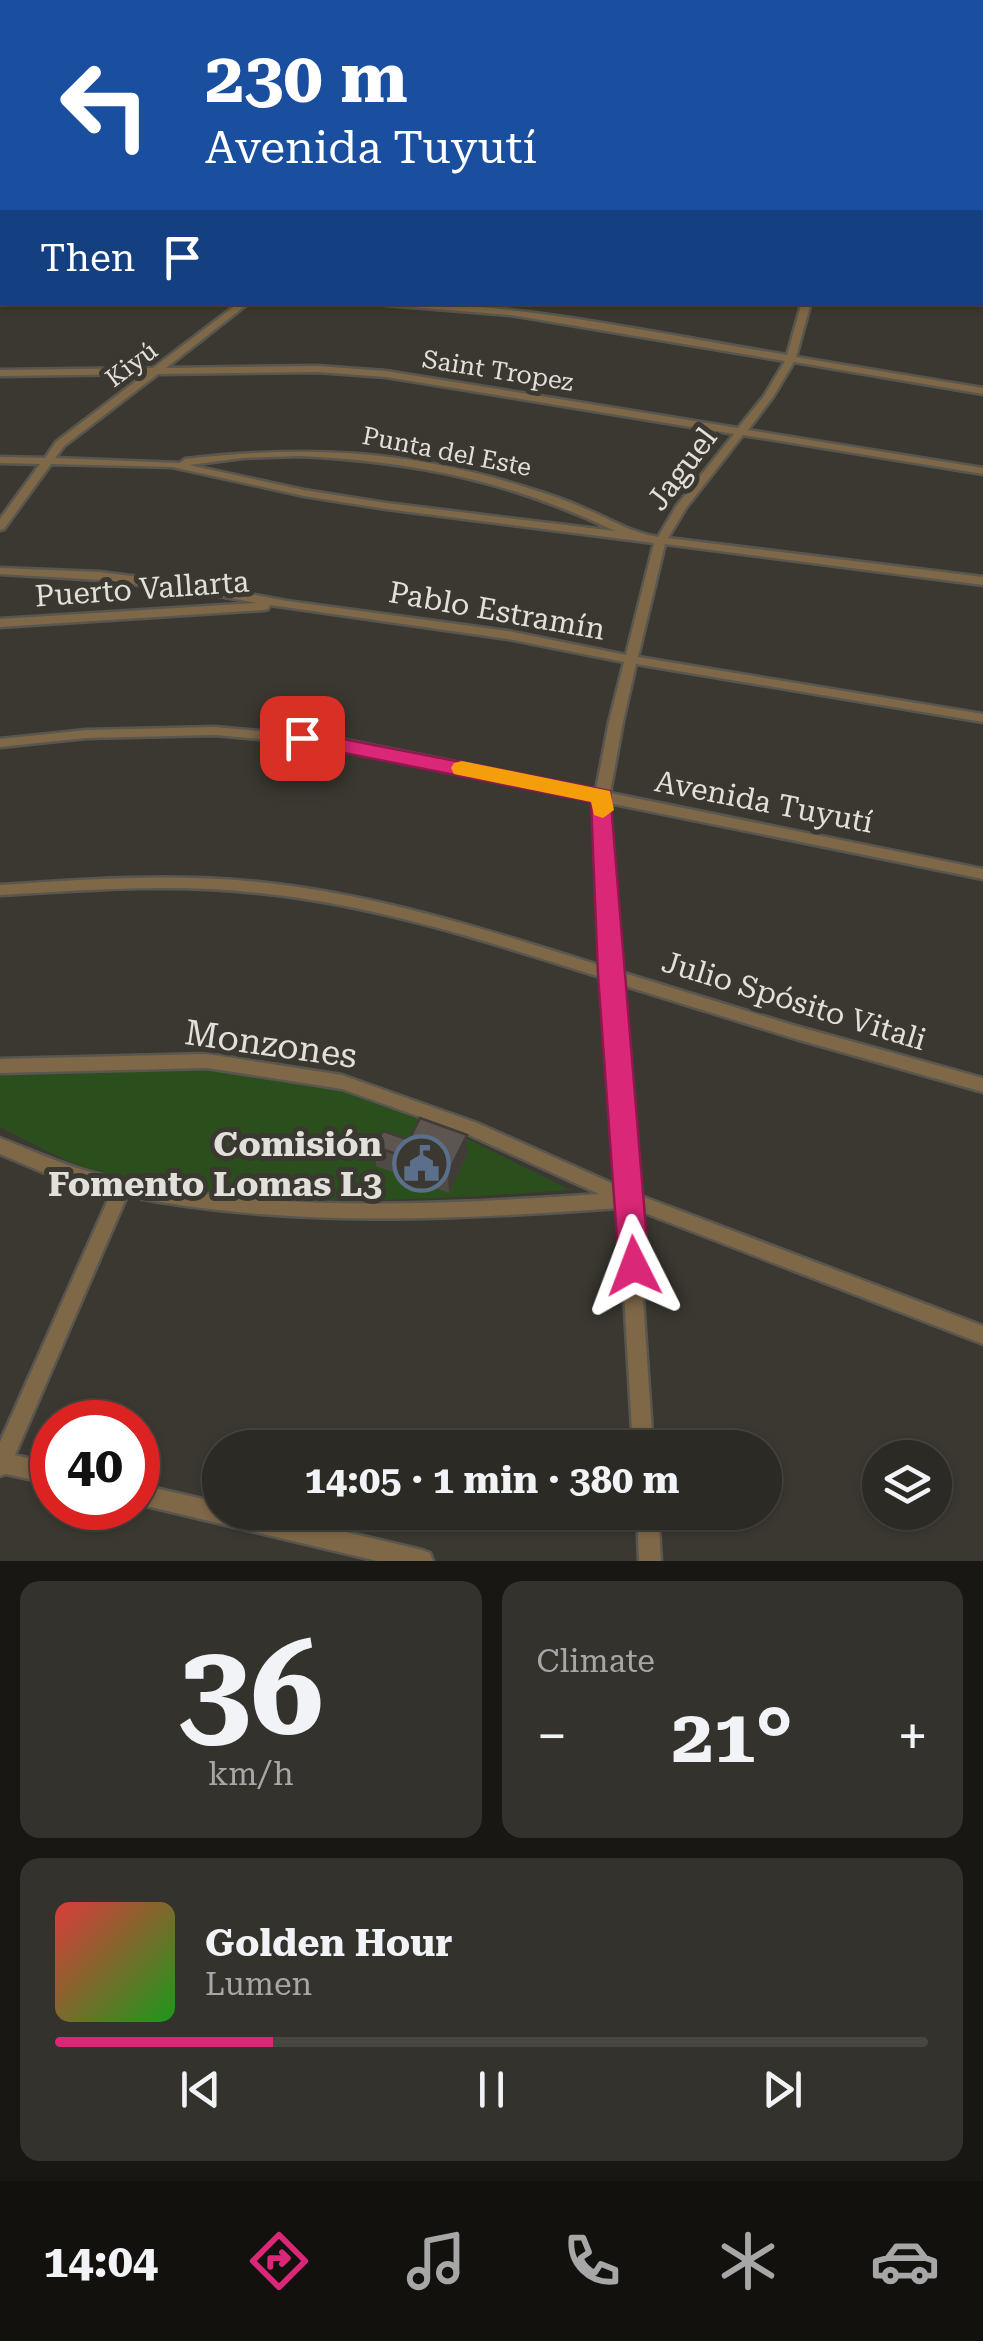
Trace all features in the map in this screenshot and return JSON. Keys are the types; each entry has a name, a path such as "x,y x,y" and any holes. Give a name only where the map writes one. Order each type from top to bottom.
{"street":[{"name":"Kiyú","path":"0,527 60,444 242,305"},
{"path":"424,305 511,312 983,391"},
{"name":"Jaguel","path":"643,1430 602,797 660,542 681,507 740,433 790,361 806,305"},
{"name":"Saint Tropez","path":"0,373 317,369 386,374 983,472"},
{"name":"Punta del Este","path":"0,460 172,464 276,453 346,454 415,463 537,492 590,512 644,541"},
{"name":"Punta del Este","path":"172,464 304,493 644,541 983,581"},
{"name":"Pablo Estramín","path":"0,570 100,576 508,635 632,660 983,718"},
{"name":"Puerto Vallarta","path":"0,623 287,605"},
{"name":"Avenida Tuyutí","path":"0,742 128,732 267,734 335,742 983,874"},
{"name":"Julio Spósito Vitali","path":"0,890 124,883 258,887 375,907 514,942 836,1046 983,1084"},
{"name":"Monzones","path":"0,1066 207,1061 342,1082 472,1128 630,1200 983,1335"},
{"name":"Monzones","path":"0,1146 30,1162 121,1190 285,1211 456,1212 630,1200"},
{"path":"30,1470 1,1464 121,1190"},
{"path":"160,1499 422,1561"},
{"path":"648,1530 650,1561"}],"green space":[{"path":"207,1067 340,1085 446,1128 570,1190 393,1200 271,1199 211,1194 97,1171 0,1127 0,1069"}],"building":[{"path":"420,1118 467,1135 448,1173 374,1146 383,1131 409,1140"}],"slow traffic":[{"path":"462,768 602,797 603,810"}],"place":[{"name":"Comisión Fomento Lomas L3","path":"421,1164"}],"route":[{"path":"302,738 602,797 611,975 634,1266"}]}
